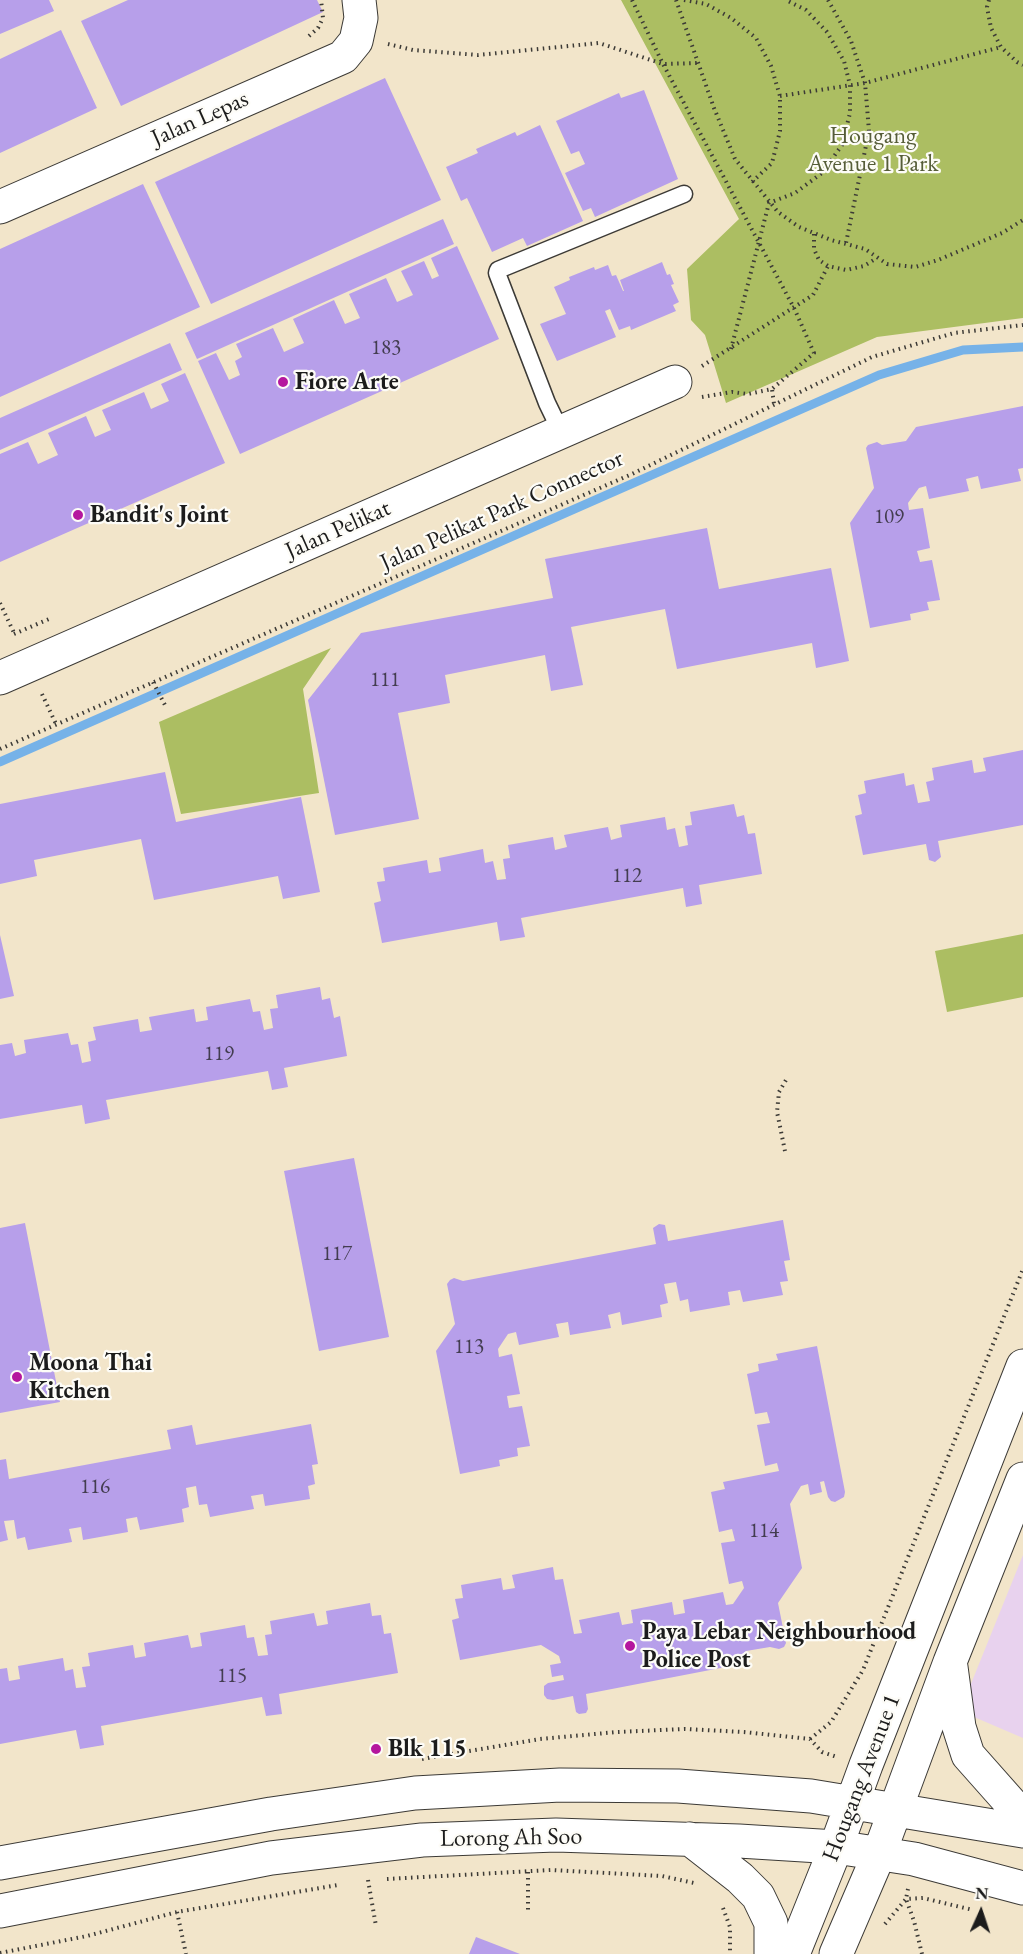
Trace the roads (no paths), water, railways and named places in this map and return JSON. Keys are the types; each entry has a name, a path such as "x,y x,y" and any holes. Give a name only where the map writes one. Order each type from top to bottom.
{"main road":[{"name":"Jalan Lepas","path":"0,207 343,57 356,41 361,18 359,0"},
{"name":"Jalan Pelikat","path":"3,668 675,382"},
{"name":"Hougang Avenue 1","path":"793,1954 1023,1366"},
{"name":"Hougang Avenue 1","path":"836,1954 897,1809 950,1662 1023,1479"},
{"path":"950,1662 959,1727 968,1755 1023,1814"},
{"name":"Lorong Ah Soo","path":"0,1863 271,1814 415,1793 560,1785 678,1786 811,1796 1023,1831"},
{"name":"Lorong Ah Soo","path":"0,1911 271,1858 422,1840 556,1835 836,1847 914,1859 1023,1888"},
{"path":"690,1839 740,1878 758,1896 771,1923 771,1954"}],"lane":[{"path":"561,432 543,392 498,270 684,194"}],"waterway":[{"path":"0,762 879,375 963,350 1023,347"}],"place":[{"name":"Fiore Arte","path":"283,382"},
{"name":"Bandit's Joint","path":"78,515"},
{"name":"Moona Thai Kitchen","path":"17,1377"},
{"name":"Paya Lebar Neighbourhood Police Post","path":"630,1646"},
{"name":"Blk 115","path":"376,1749"}],"park label":[{"name":"Hougang Avenue 1 Park","path":"873,150"}]}
